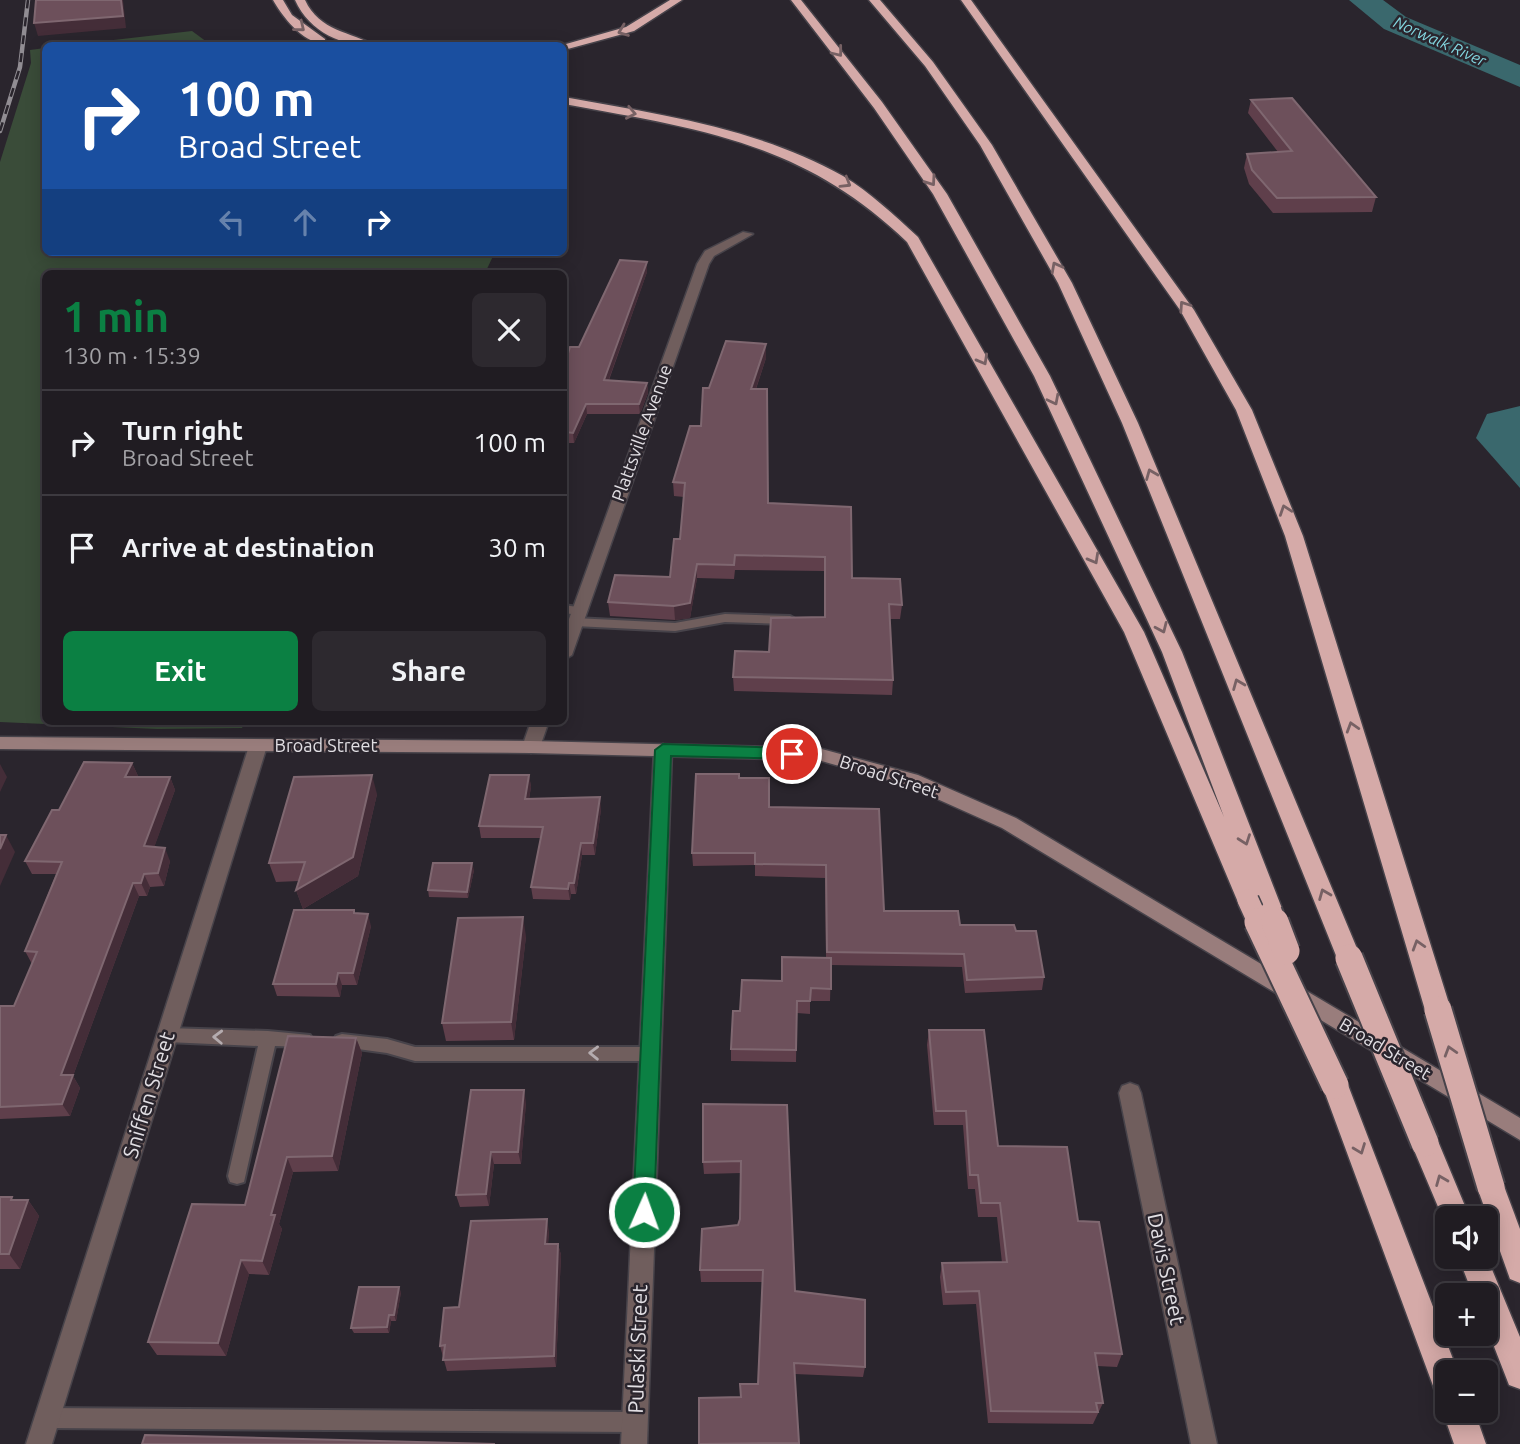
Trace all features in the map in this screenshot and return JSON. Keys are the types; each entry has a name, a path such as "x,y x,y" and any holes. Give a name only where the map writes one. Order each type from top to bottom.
{"highway":[{"path":"278,0 297,26 323,42"},
{"path":"300,0 304,10 319,25 361,42"},
{"path":"567,46 630,29 677,0"},
{"path":"796,0 870,95 940,194 1042,376 1172,652 1438,1360"},
{"path":"874,0 935,72 986,145 1070,294 1135,435 1451,1206"},
{"path":"966,0 1187,310 1244,410 1294,536 1491,1187 1520,1269"},
{"path":"567,102 708,130 795,157 838,178 873,201 913,240 935,274 1134,632 1248,900 1335,1085"},
{"path":"1477,1269 1520,1374"},
{"path":"1463,1423 1470,1444"}],"street":[{"name":"Plattsville Avenue","path":"567,646 703,264 709,254 747,234"},
{"path":"531,747 539,725"},
{"name":"Broad Street","path":"0,743 531,747 818,754 912,780 997,817 1520,1130"},
{"name":"Sniffen Street","path":"39,1444 258,746"},
{"name":"Pulaski Street","path":"634,1433 663,750"},
{"name":"Davis Street","path":"1130,1093 1204,1444"}],"lane":[{"path":"567,611 577,616 675,627 725,618 800,620"},
{"path":"167,1035 352,1042 415,1054 650,1054"},
{"path":"237,1177 268,1038"},
{"path":"47,1418 634,1433"}],"green space":[{"path":"192,31 207,42 96,42"},
{"path":"42,48 42,256 493,256 486,270 42,270 42,724 0,722 0,162 31,63 30,50"},
{"path":"67,725 243,725 242,728 157,729"}],"water":[{"path":"1520,406 1520,488 1476,438 1487,414"}],"building":[{"path":"36,0 121,0 123,16 34,23"},
{"path":"1292,98 1376,197 1277,198 1252,170 1247,154 1292,151 1251,100"},
{"path":"620,260 647,262 604,380 647,383 639,404 586,404 573,433 567,432 567,356 570,347 579,347"},
{"path":"726,341 766,344 751,389 767,389 768,503 851,507 852,578 900,579 902,605 889,604 893,680 733,677 735,651 769,652 771,618 825,617 825,557 735,555 734,565 697,564 690,603 674,606 608,602 615,575 670,577 674,539 680,539 685,483 673,482 690,426 701,426 703,388 709,388"},
{"path":"84,762 132,763 125,777 170,777 144,846 165,848 158,873 144,874 141,883 133,883 61,1075 73,1075 62,1104 0,1107 0,1006 14,1006 37,952 25,951 62,862 25,861 52,810 59,810"},
{"path":"696,774 739,774 739,778 769,778 769,807 879,809 884,911 958,911 960,925 1014,925 1016,931 1036,931 1044,977 967,980 964,954 827,952 826,865 755,864 755,853 692,853"},
{"path":"372,775 353,857 296,890 305,862 269,863 294,777"},
{"path":"490,775 529,775 525,799 600,797 593,843 581,843 574,883 569,883 568,889 531,887 543,827 479,826"},
{"path":"0,835 6,835 0,849"},
{"path":"433,863 472,863 467,892 428,890"},
{"path":"294,910 354,910 354,913 368,914 353,973 338,973 336,984 273,984"},
{"path":"523,917 511,1022 442,1023 458,918"},
{"path":"782,957 831,958 831,989 811,988 810,1001 797,1001 796,1050 731,1049 733,1011 740,1011 742,980 782,981"},
{"path":"929,1030 984,1030 998,1146 1067,1147 1078,1221 1099,1222 1122,1354 1095,1353 1103,1403 1096,1403 1098,1412 991,1411 979,1291 946,1292 942,1263 1007,1262 1000,1203 981,1203 978,1175 970,1175 966,1111 936,1111"},
{"path":"288,1036 356,1038 332,1156 287,1157 262,1261 241,1260 218,1343 148,1342 192,1204 245,1205"},
{"path":"471,1090 524,1090 518,1152 491,1152 486,1194 456,1195"},
{"path":"703,1104 787,1105 795,1291 865,1300 865,1367 794,1363 799,1443 699,1444 699,1398 741,1397 740,1384 758,1384 763,1270 700,1270 702,1229 738,1225 740,1219 741,1161 703,1162"},
{"path":"0,1197 28,1200 9,1254 0,1254"},
{"path":"547,1219 545,1244 558,1244 554,1356 443,1360 445,1345 440,1346 444,1308 459,1307 471,1221"},
{"path":"359,1287 399,1287 394,1315 389,1315 387,1327 351,1328"},
{"path":"145,1435 495,1444 142,1444"}],"waterway":[{"name":"Norwalk River","path":"1364,0 1395,23 1520,77"}],"railway":[{"path":"0,131 20,67 28,0"}],"route":[{"path":"644,1212 663,750 792,754"}]}
